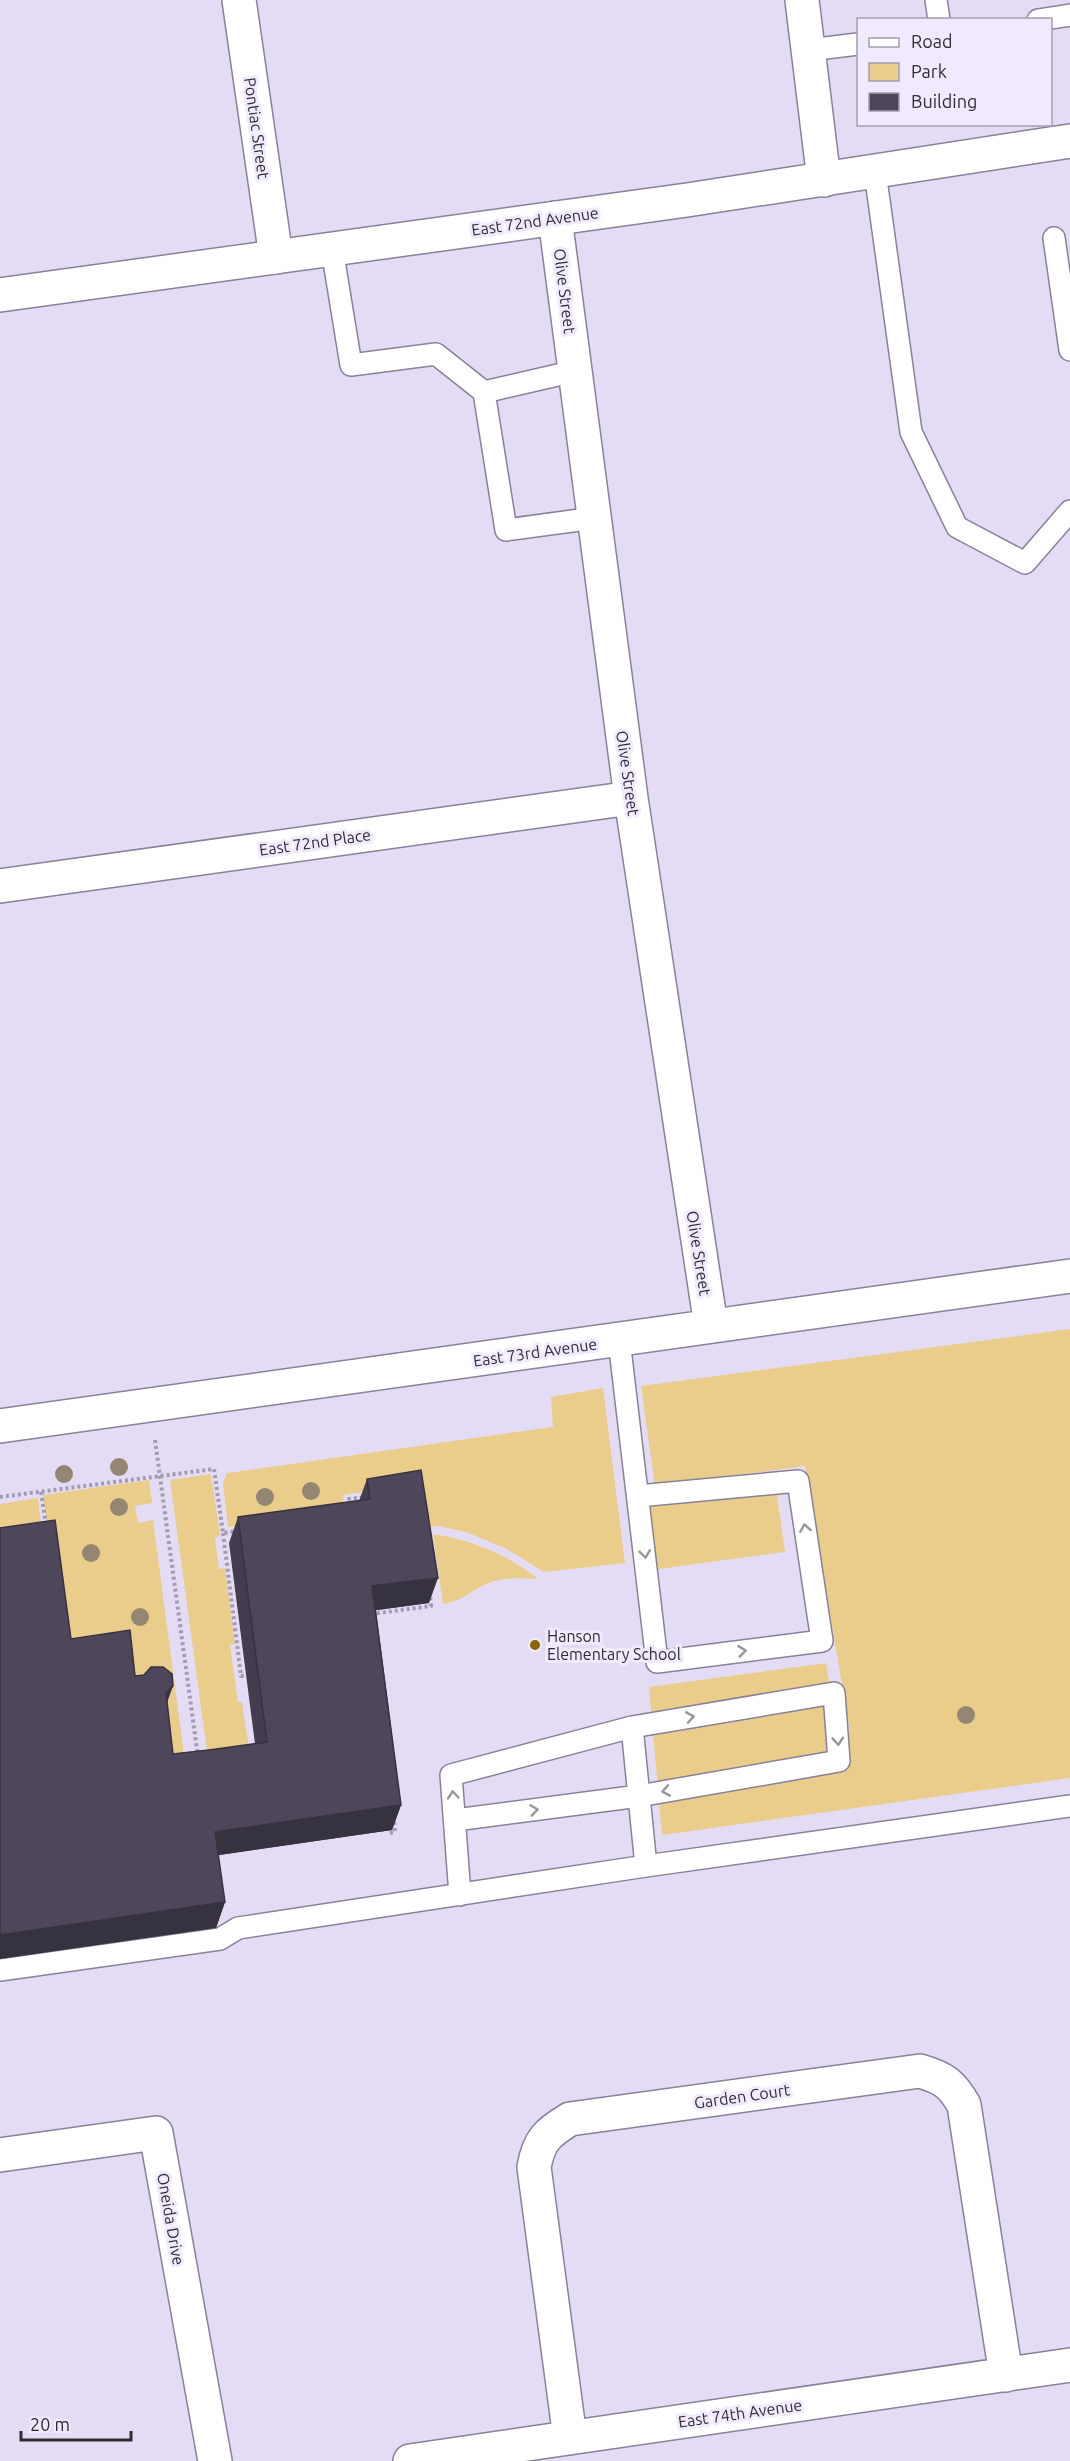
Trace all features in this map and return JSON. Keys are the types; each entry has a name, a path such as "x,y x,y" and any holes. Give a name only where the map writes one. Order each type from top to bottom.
{"street":[{"name":"Pontiac Street","path":"239,0 276,257"},
{"path":"802,0 824,180"},
{"name":"East 72nd Avenue","path":"0,295 824,180 1070,141"},
{"name":"Olive Street","path":"555,218 631,798 711,1326"},
{"name":"East 72nd Place","path":"0,886 631,798"},
{"name":"East 73rd Avenue","path":"0,1426 1070,1276"},
{"name":"Garden Court","path":"570,2438 534,2167 538,2147 552,2130 570,2119 920,2071 938,2076 955,2088 964,2105 1006,2375"},
{"name":"Oneida Drive","path":"0,2155 156,2133 215,2461"},
{"name":"East 74th Avenue","path":"410,2461 1070,2366"}],"lane":[{"path":"936,0 939,18"},
{"path":"1051,18 1070,15"},
{"path":"809,50 857,44"},
{"path":"875,172 911,432 957,527 1025,563 1070,511"},
{"path":"1054,238 1070,350"},
{"path":"332,249 351,365 436,354 484,392 506,530 594,518"},
{"path":"484,392 575,371"},
{"path":"619,1341 657,1662 822,1641 798,1480 638,1496"},
{"path":"455,1820 639,1796 839,1761 834,1693 632,1727 451,1775 460,1895"},
{"path":"632,1727 646,1866"},
{"path":"0,1970 220,1939 238,1928 646,1866 1070,1806"}],"path":[{"path":"0,1497 214,1469 228,1555 241,1676 246,1675"},
{"path":"160,1476 199,1764"},
{"path":"41,1492 47,1534"},
{"path":"351,1516 350,1499 371,1496"},
{"path":"223,1533 246,1530"},
{"path":"366,1615 431,1606 428,1585"},
{"path":"390,1833 395,1832 392,1811"}],"green space":[{"path":"1070,1329 1070,1778 662,1835 649,1687 826,1663 838,1734 850,1732 805,1466 655,1486 641,1386"},
{"path":"603,1388 625,1563 544,1572 505,1548 466,1532 438,1526 423,1527 417,1484 343,1495 344,1510 228,1527 223,1483 227,1473 553,1427 551,1397"},
{"path":"211,1474 220,1535 215,1538 219,1569 225,1568 235,1644 230,1645 238,1702 242,1702 250,1755 207,1751 170,1480"},
{"path":"149,1480 152,1503 135,1506 138,1523 153,1520 184,1755 164,1758 66,1657 43,1495"},
{"path":"775,1481 785,1552 644,1571 635,1500"},
{"path":"38,1498 42,1531 0,1537 0,1504"},
{"path":"433,1534 475,1544 502,1555 538,1579 498,1580 460,1599 443,1604"}],"building":[{"path":"421,1470 438,1578 372,1586 401,1805 215,1832 225,1902 0,1935 0,1528 55,1520 71,1639 130,1630 135,1676 144,1675 151,1667 163,1667 172,1674 173,1686 166,1693 173,1754 209,1750 267,1742 238,1517 370,1499 367,1479"}],"place":[{"name":"Hanson Elementary School","path":"535,1645"}]}
